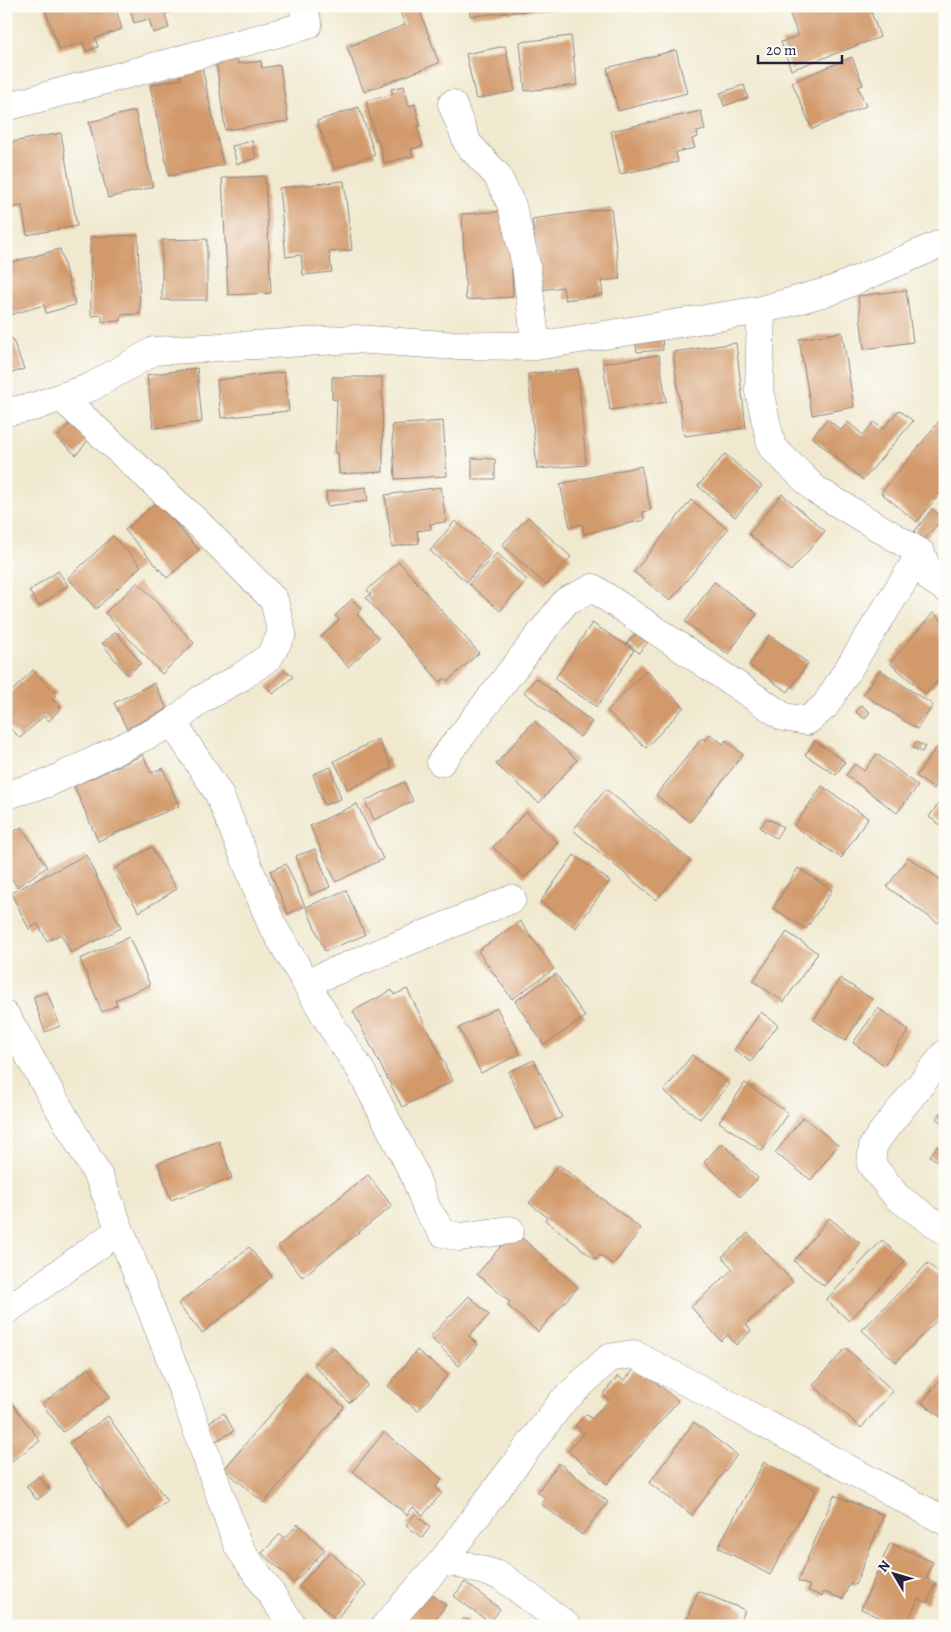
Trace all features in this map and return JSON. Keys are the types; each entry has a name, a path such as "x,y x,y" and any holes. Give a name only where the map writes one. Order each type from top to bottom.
{"street":[{"path":"6,107 308,25 303,6"},
{"path":"452,104 468,144 497,175 512,206 526,265 536,346"},
{"path":"6,412 33,406 92,387 154,351 355,339 444,345 536,346 761,310 833,290 945,242"},
{"path":"761,310 759,391 772,447 816,490 921,553 931,579 945,588"},
{"path":"6,795 48,783 173,723 200,700 241,677 269,657 282,634 274,600 199,524 61,397"},
{"path":"441,762 566,601 593,588 784,717 807,721 825,706 921,553"},
{"path":"173,723 219,794 271,923 332,1027 360,1069 414,1174 427,1209 443,1233 460,1237 510,1230"},
{"path":"306,983 512,900"},
{"path":"6,1016 100,1179 186,1396 238,1546 293,1626"},
{"path":"945,1054 884,1131 874,1146 871,1164 897,1197 945,1231"},
{"path":"6,1311 120,1230"},
{"path":"385,1626 444,1559 562,1402 609,1358 633,1354 719,1398 945,1521"},
{"path":"444,1559 501,1576 567,1626"}],"building":[{"path":"44,6 115,6 122,29 95,38 98,47 86,51 83,42 59,50"},
{"path":"129,6 184,6 184,8 165,14 169,28 153,33 149,19 134,23"},
{"path":"398,6 418,6 439,63 364,92 347,47 405,25"},
{"path":"469,6 564,6 564,8 470,16"},
{"path":"787,6 869,6 880,37 791,70 781,42 798,36"},
{"path":"571,36 577,85 525,91 520,42"},
{"path":"505,46 515,91 476,99 466,54"},
{"path":"676,50 687,93 618,111 607,68"},
{"path":"852,57 863,85 858,87 866,106 812,129 792,82"},
{"path":"237,58 238,64 261,61 262,68 280,65 288,121 225,130 216,61"},
{"path":"202,67 223,165 169,176 150,85 181,79 179,71"},
{"path":"744,85 748,98 724,106 720,93"},
{"path":"404,86 409,106 415,104 420,126 417,126 423,146 411,149 413,156 384,163 366,101 393,94 391,89"},
{"path":"359,107 375,155 334,169 317,121"},
{"path":"135,111 153,187 108,198 89,122"},
{"path":"701,111 705,130 697,132 698,137 692,139 695,148 676,152 678,162 620,174 611,131"},
{"path":"61,133 77,226 27,235 22,206 10,208 6,187 6,143"},
{"path":"252,141 256,158 237,164 232,146"},
{"path":"265,176 271,293 228,295 222,178"},
{"path":"344,181 352,250 329,252 332,272 303,275 301,255 286,257 279,188"},
{"path":"611,208 620,279 601,281 603,295 565,300 563,287 541,290 532,219"},
{"path":"509,211 513,297 466,300 462,214"},
{"path":"138,235 140,314 121,315 121,321 102,322 102,315 91,316 90,237"},
{"path":"207,239 207,300 162,300 162,240"},
{"path":"60,249 75,305 46,313 44,305 10,315 6,302 6,264"},
{"path":"906,290 913,342 864,349 858,296"},
{"path":"842,332 854,407 812,415 799,339"},
{"path":"662,335 663,350 637,352 635,337"},
{"path":"12,338 24,369 6,375 6,340"},
{"path":"736,343 746,428 684,436 673,352"},
{"path":"659,355 666,402 610,410 603,363"},
{"path":"197,368 202,422 153,428 147,375"},
{"path":"578,369 586,465 537,469 528,374"},
{"path":"284,372 289,411 221,418 217,380"},
{"path":"332,377 382,377 383,472 339,474 338,453 335,453 337,400 332,399"},
{"path":"899,410 913,421 863,480 812,437 827,419 841,430 848,422 863,435 874,422 883,429"},
{"path":"940,420 945,424 945,487 917,522 881,493"},
{"path":"443,421 447,476 395,479 392,425"},
{"path":"71,422 90,438 76,455 57,438"},
{"path":"725,454 762,486 735,517 698,486"},
{"path":"472,458 495,459 495,479 472,479"},
{"path":"641,466 651,510 643,512 644,520 584,534 582,524 570,527 560,484"},
{"path":"366,487 368,501 327,506 326,492"},
{"path":"441,487 446,522 430,524 431,529 417,531 419,543 392,547 385,495"},
{"path":"782,494 825,531 791,571 749,534"},
{"path":"691,500 728,529 670,601 634,572"},
{"path":"157,502 199,550 167,578 125,530"},
{"path":"932,509 943,518 924,540 914,532"},
{"path":"528,517 571,557 546,585 502,545"},
{"path":"455,521 492,552 467,582 430,551"},
{"path":"113,536 141,566 96,609 68,578"},
{"path":"497,553 527,580 500,611 469,584"},
{"path":"399,562 479,653 448,681 445,678 440,682 366,598 371,594 367,590"},
{"path":"58,571 68,585 39,606 29,591"},
{"path":"138,582 194,643 162,674 105,613"},
{"path":"714,582 757,614 728,654 685,622"},
{"path":"352,599 362,609 357,614 379,638 348,667 321,637 339,620 335,616"},
{"path":"933,613 945,623 945,672 926,694 890,663"},
{"path":"592,623 634,650 597,707 555,679"},
{"path":"638,631 649,641 639,653 627,643"},
{"path":"116,632 141,663 127,675 102,643"},
{"path":"769,635 808,663 788,692 749,665"},
{"path":"33,670 57,694 52,699 61,708 49,721 44,716 20,738 6,724 6,697"},
{"path":"286,670 293,677 273,694 267,687"},
{"path":"646,670 684,707 646,748 607,711"},
{"path":"880,670 933,705 917,729 863,694"},
{"path":"536,678 592,722 580,737 524,692"},
{"path":"154,683 167,709 127,729 114,703"},
{"path":"861,705 870,712 865,719 856,712"},
{"path":"534,721 577,760 539,803 496,764"},
{"path":"710,734 723,744 726,740 743,755 690,822 656,795 702,738 705,741"},
{"path":"378,739 392,768 348,790 334,761"},
{"path":"815,741 845,762 836,775 805,755"},
{"path":"916,742 925,746 922,752 913,748"},
{"path":"937,747 945,753 945,775 934,789 916,776"},
{"path":"877,754 918,786 897,813 846,775 855,764 864,771"},
{"path":"143,755 151,773 163,768 179,806 98,841 74,786"},
{"path":"331,767 341,799 324,805 313,774"},
{"path":"404,782 413,801 374,820 365,801"},
{"path":"822,786 868,818 841,858 794,826"},
{"path":"606,789 690,860 656,900 573,830"},
{"path":"945,794 945,828 929,817"},
{"path":"357,804 383,859 336,882 310,826"},
{"path":"526,812 558,843 525,877 493,847"},
{"path":"767,818 783,827 776,838 760,828"},
{"path":"22,827 47,867 17,887 6,870 6,836"},
{"path":"151,847 177,889 139,912 113,870"},
{"path":"315,849 330,887 311,895 296,856"},
{"path":"86,855 121,928 71,953 61,934 47,941 38,924 29,929 11,893"},
{"path":"574,855 610,881 576,928 540,902"},
{"path":"908,857 945,883 945,914 938,923 887,887"},
{"path":"286,864 305,906 288,914 270,871"},
{"path":"798,868 832,890 806,929 773,908"},
{"path":"346,890 365,935 325,951 306,907"},
{"path":"520,921 554,969 512,999 478,951"},
{"path":"787,932 818,953 784,1002 753,981"},
{"path":"129,937 150,985 115,1000 117,1005 102,1012 80,959"},
{"path":"556,974 585,1017 544,1045 515,1001"},
{"path":"840,978 872,999 845,1041 814,1020"},
{"path":"407,989 453,1081 402,1107 353,1011 392,990 394,995"},
{"path":"47,992 60,1026 45,1032 33,997"},
{"path":"497,1008 520,1054 481,1073 459,1028"},
{"path":"878,1008 909,1030 884,1065 853,1043"},
{"path":"761,1012 778,1025 751,1062 734,1050"},
{"path":"692,1055 729,1084 700,1119 664,1091"},
{"path":"534,1060 562,1117 536,1129 508,1072"},
{"path":"745,1083 788,1113 762,1151 719,1122"},
{"path":"944,1110 945,1121 942,1124 936,1118"},
{"path":"803,1117 838,1145 811,1180 775,1153"},
{"path":"219,1141 232,1178 171,1200 158,1163"},
{"path":"722,1143 758,1178 740,1197 704,1162"},
{"path":"937,1146 945,1153 945,1158 941,1164 930,1156"},
{"path":"559,1165 641,1229 613,1265 600,1255 596,1260 545,1220 547,1217 529,1203"},
{"path":"368,1175 392,1206 302,1277 278,1246"},
{"path":"829,1218 860,1243 824,1286 794,1261"},
{"path":"514,1231 578,1287 538,1332 507,1305 510,1302 477,1274"},
{"path":"748,1233 793,1282 746,1324 751,1331 736,1345 728,1335 721,1341 691,1307 733,1269 722,1257"},
{"path":"882,1240 905,1261 849,1321 826,1300"},
{"path":"249,1247 272,1277 202,1333 178,1304"},
{"path":"928,1263 945,1279 945,1312 896,1362 862,1330"},
{"path":"469,1296 489,1315 469,1336 478,1345 459,1366 430,1337"},
{"path":"333,1347 368,1385 349,1403 314,1365"},
{"path":"846,1348 893,1391 861,1428 813,1385"},
{"path":"417,1350 448,1375 418,1411 388,1386"},
{"path":"637,1366 678,1401 607,1484 568,1451 584,1433 575,1426 586,1414 592,1419 609,1400 603,1394 618,1376 624,1381"},
{"path":"89,1368 110,1397 63,1432 42,1404"},
{"path":"945,1373 945,1420 922,1403"},
{"path":"305,1374 344,1407 264,1503 224,1469"},
{"path":"6,1395 40,1441 6,1465"},
{"path":"224,1413 234,1431 216,1441 206,1424"},
{"path":"108,1416 167,1501 128,1528 69,1443"},
{"path":"694,1422 737,1455 692,1515 649,1483"},
{"path":"384,1432 442,1479 436,1487 442,1493 423,1515 413,1507 407,1515 353,1471"},
{"path":"764,1462 816,1490 770,1575 718,1547"},
{"path":"559,1463 608,1502 582,1535 541,1504 546,1498 537,1492"},
{"path":"39,1476 50,1490 37,1500 26,1486"},
{"path":"834,1495 884,1515 855,1585 850,1583 843,1599 824,1592 822,1596 808,1591 810,1586 798,1581"},
{"path":"415,1514 430,1527 422,1538 406,1525"},
{"path":"298,1524 325,1550 294,1583 262,1553 280,1534 285,1538"},
{"path":"890,1543 933,1562 926,1578 936,1583 927,1603 918,1599 906,1626 899,1626 861,1609"},
{"path":"330,1552 366,1585 336,1619 299,1586"},
{"path":"465,1582 500,1609 490,1623 454,1596"},
{"path":"426,1590 446,1605 430,1626 398,1626"},
{"path":"698,1591 745,1610 739,1626 684,1626"},
{"path":"464,1618 475,1626 458,1626"}]}
